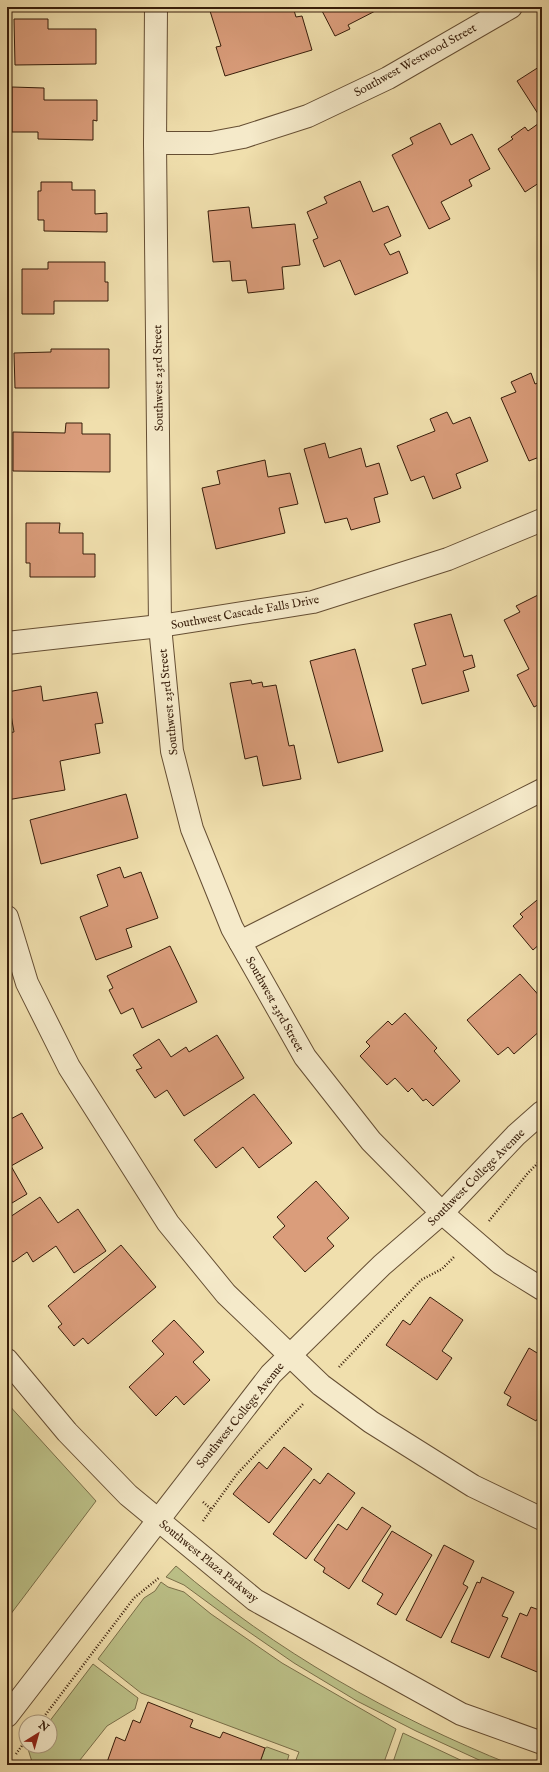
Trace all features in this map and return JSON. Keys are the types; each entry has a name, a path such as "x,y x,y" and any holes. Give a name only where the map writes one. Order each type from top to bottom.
{"street":[{"name":"Southwest 23rd Street","path":"156,7 155,143 160,626 172,751 192,829 232,928 305,1057 371,1141 442,1214 500,1263 542,1289"},
{"name":"Southwest Westwood Street","path":"155,143 211,143 242,137 308,116 388,78 511,7"},
{"name":"Southwest Cascade Falls Drive","path":"7,642 160,626 313,602 448,559 542,520"},
{"path":"240,942 542,790"},
{"path":"7,917 27,983 69,1067 120,1150 168,1223 221,1288 322,1385 371,1422 473,1486 542,1520"},
{"name":"Southwest College Avenue","path":"7,1716 271,1374 382,1265 442,1214 516,1135 542,1112"},
{"name":"Southwest Plaza Parkway","path":"7,1360 67,1432 128,1495 254,1600 461,1714 542,1743"}],"path":[{"path":"203,1521 236,1474 421,1280 442,1269 498,1211 528,1172 542,1159"},
{"path":"201,1500 212,1510"},
{"path":"46,1714 134,1598 149,1588 160,1577"}],"green space":[{"path":"7,1403 96,1501 7,1619"},
{"path":"176,1566 253,1626 294,1654 336,1679 423,1726 512,1765 490,1765 416,1731 357,1701 294,1663 184,1585 166,1577"},
{"path":"161,1582 168,1587 184,1592 211,1614 282,1663 396,1729 383,1765 294,1765 299,1752 141,1693 98,1659 144,1598 155,1591"},
{"path":"93,1664 138,1698 135,1709 107,1726 76,1765 33,1765 30,1754 58,1754 58,1714 55,1714"},
{"path":"403,1733 471,1765 392,1765"},
{"path":"267,1747 289,1755 286,1765 259,1765 265,1748"}],"building":[{"path":"219,7 293,7 296,17 302,16 312,50 225,76 216,47 221,46 210,11"},
{"path":"320,7 383,7 348,25 350,29 335,36"},
{"path":"14,19 48,19 48,29 96,29 96,64 15,65"},
{"path":"542,65 542,120 517,81"},
{"path":"12,87 44,88 44,100 97,100 97,121 93,120 93,140 38,139 38,132 12,132"},
{"path":"542,121 542,181 525,192 498,149 513,139 511,137 525,127 528,131"},
{"path":"440,123 451,145 472,134 490,169 469,180 472,186 441,202 450,219 429,229 392,155 413,144 410,138"},
{"path":"360,181 373,212 388,206 401,236 384,244 390,255 399,251 408,273 355,295 340,260 324,267 313,240 318,238 307,212 327,203 324,197"},
{"path":"41,182 72,182 72,190 95,190 95,214 107,213 107,232 44,231 44,220 38,220 38,191 41,191"},
{"path":"249,207 252,228 295,224 300,265 282,267 284,289 248,293 246,280 232,281 230,261 213,262 208,211"},
{"path":"48,262 105,262 105,282 108,282 108,301 54,301 54,314 22,314 22,269 48,269"},
{"path":"51,349 109,349 109,388 15,388 14,353 51,352"},
{"path":"531,373 535,384 542,381 542,456 529,461 501,398 516,392 511,382"},
{"path":"447,412 453,424 470,417 488,461 456,474 461,488 433,499 424,476 411,481 397,446 435,431 430,419"},
{"path":"66,423 82,423 82,434 110,434 110,472 13,471 13,432 65,433"},
{"path":"325,443 329,458 361,448 366,467 379,463 388,494 374,498 380,522 351,530 347,518 325,523 304,449"},
{"path":"265,460 268,477 290,473 298,504 279,508 285,533 216,549 202,488 220,484 217,471"},
{"path":"26,523 60,523 59,533 83,533 83,554 95,554 95,577 30,577 30,563 26,563"},
{"path":"542,593 542,703 534,707 517,675 529,669 504,620 520,612 516,606"},
{"path":"451,614 464,657 472,655 475,667 463,671 469,691 422,704 412,669 426,665 414,624"},
{"path":"355,649 383,751 338,763 310,661"},
{"path":"251,680 252,684 262,682 263,687 276,685 289,746 294,745 301,779 263,786 257,756 245,759 230,683"},
{"path":"41,686 43,701 97,692 103,723 95,724 100,753 60,761 65,790 7,800 7,733 14,732 7,692"},
{"path":"126,794 138,838 41,864 30,820"},
{"path":"120,867 124,878 141,872 158,918 126,929 132,947 96,960 80,917 108,906 97,875"},
{"path":"542,896 542,942 533,950 513,926 523,917 520,914"},
{"path":"170,946 197,1002 142,1028 133,1008 121,1014 109,990 113,988 107,976"},
{"path":"520,974 542,999 542,1029 514,1054 508,1047 498,1055 467,1020"},
{"path":"405,1013 437,1048 434,1051 460,1081 433,1106 426,1099 423,1101 412,1088 408,1092 395,1078 387,1085 360,1056 370,1046 366,1042 388,1021 392,1025"},
{"path":"217,1035 244,1078 184,1116 167,1090 155,1098 136,1070 142,1068 133,1055 159,1039 171,1057 186,1047 189,1052"},
{"path":"254,1094 292,1143 259,1168 243,1147 216,1168 194,1140"},
{"path":"22,1113 43,1148 11,1166 27,1194 7,1206 7,1121"},
{"path":"316,1181 349,1218 327,1238 334,1246 305,1272 273,1237 285,1226 277,1217"},
{"path":"40,1197 58,1223 78,1209 106,1251 74,1273 56,1246 33,1262 27,1252 13,1262 7,1254 7,1219"},
{"path":"121,1245 156,1287 88,1344 83,1338 74,1346 58,1327 62,1324 48,1306"},
{"path":"430,1297 463,1320 442,1351 452,1358 437,1380 386,1345 403,1320 410,1325"},
{"path":"174,1320 204,1352 193,1362 210,1380 184,1405 176,1396 156,1416 129,1387 164,1354 152,1341"},
{"path":"529,1348 542,1356 542,1411 536,1421 507,1405 511,1397 504,1393"},
{"path":"284,1447 312,1469 269,1523 233,1494 259,1462 267,1469"},
{"path":"328,1473 355,1493 306,1559 273,1534 314,1479 320,1484"},
{"path":"362,1507 391,1526 349,1589 323,1572 325,1568 314,1560 338,1524 347,1530"},
{"path":"392,1531 432,1555 396,1615 377,1604 383,1594 362,1581"},
{"path":"444,1545 474,1561 463,1584 468,1587 441,1638 406,1620"},
{"path":"482,1577 514,1592 502,1616 508,1618 489,1658 451,1642 477,1582 480,1583"},
{"path":"531,1607 542,1611 542,1674 501,1657 520,1613 527,1616"},
{"path":"148,1702 193,1720 190,1727 220,1738 223,1732 265,1748 259,1765 106,1765 116,1737 125,1741 133,1720 140,1723"}]}
